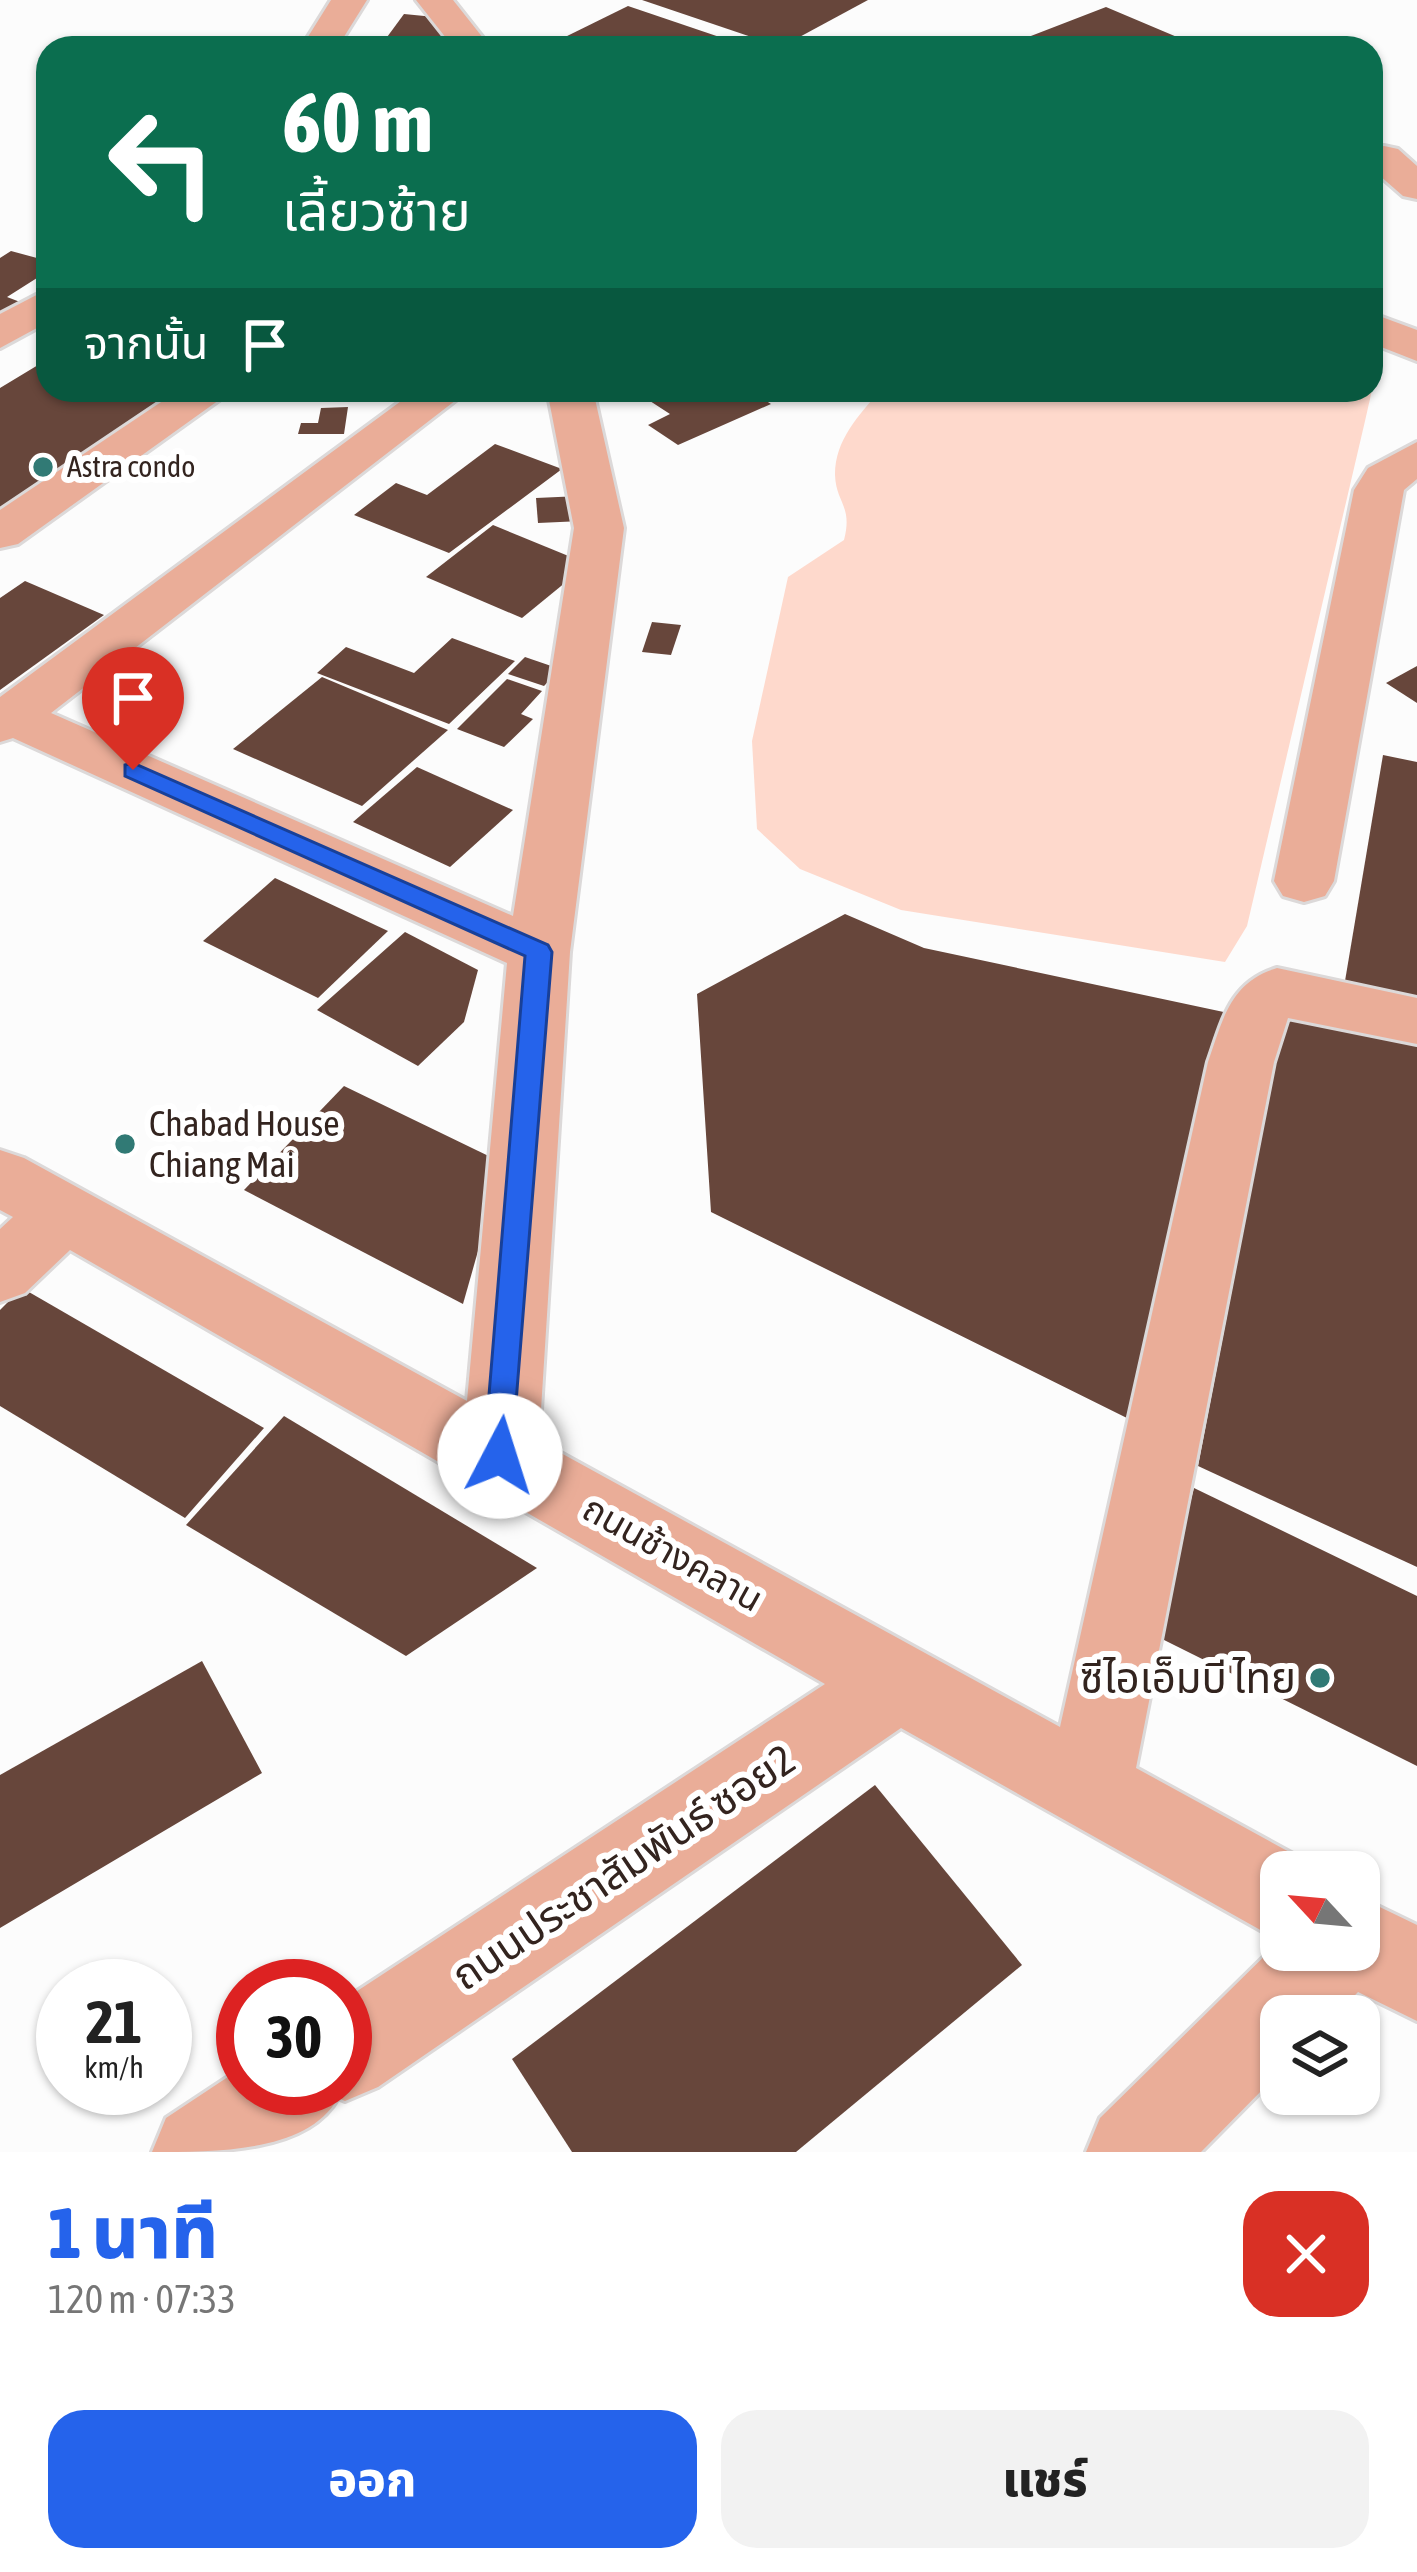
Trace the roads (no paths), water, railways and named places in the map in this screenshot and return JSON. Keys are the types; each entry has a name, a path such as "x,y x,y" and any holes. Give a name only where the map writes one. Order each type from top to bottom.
{"street":[{"path":"326,36 349,0"},
{"path":"434,0 463,36"},
{"path":"1384,158 1417,187"},
{"path":"0,334 36,310"},
{"path":"1383,331 1417,347"},
{"path":"0,533 192,402"},
{"path":"430,402 6,720 539,952"},
{"path":"500,1456 539,952 599,528 573,402"},
{"path":"1304,881 1379,490 1385,478 1417,457"},
{"path":"1089,1788 1241,1062 1259,1007 1277,991 1306,993 1417,1021"},
{"path":"0,1273 32,1195"},
{"name":"ถนนช้างคลาน","path":"32,1195 1260,1886"},
{"name":"ถนนประชาสัมพันธ์ ซอย2","path":"372,2036 901,1681"},
{"path":"1380,1954 1417,1975"},
{"path":"1135,2152 1315,1971"},
{"path":"200,2152 255,2115"}],"place":[{"name":"Astra condo","path":"43,467"},
{"name":"Chabad House Chiang Mai","path":"125,1144"},
{"name":"ซีไอเอ็มบี ไทย","path":"1320,1678"}]}
